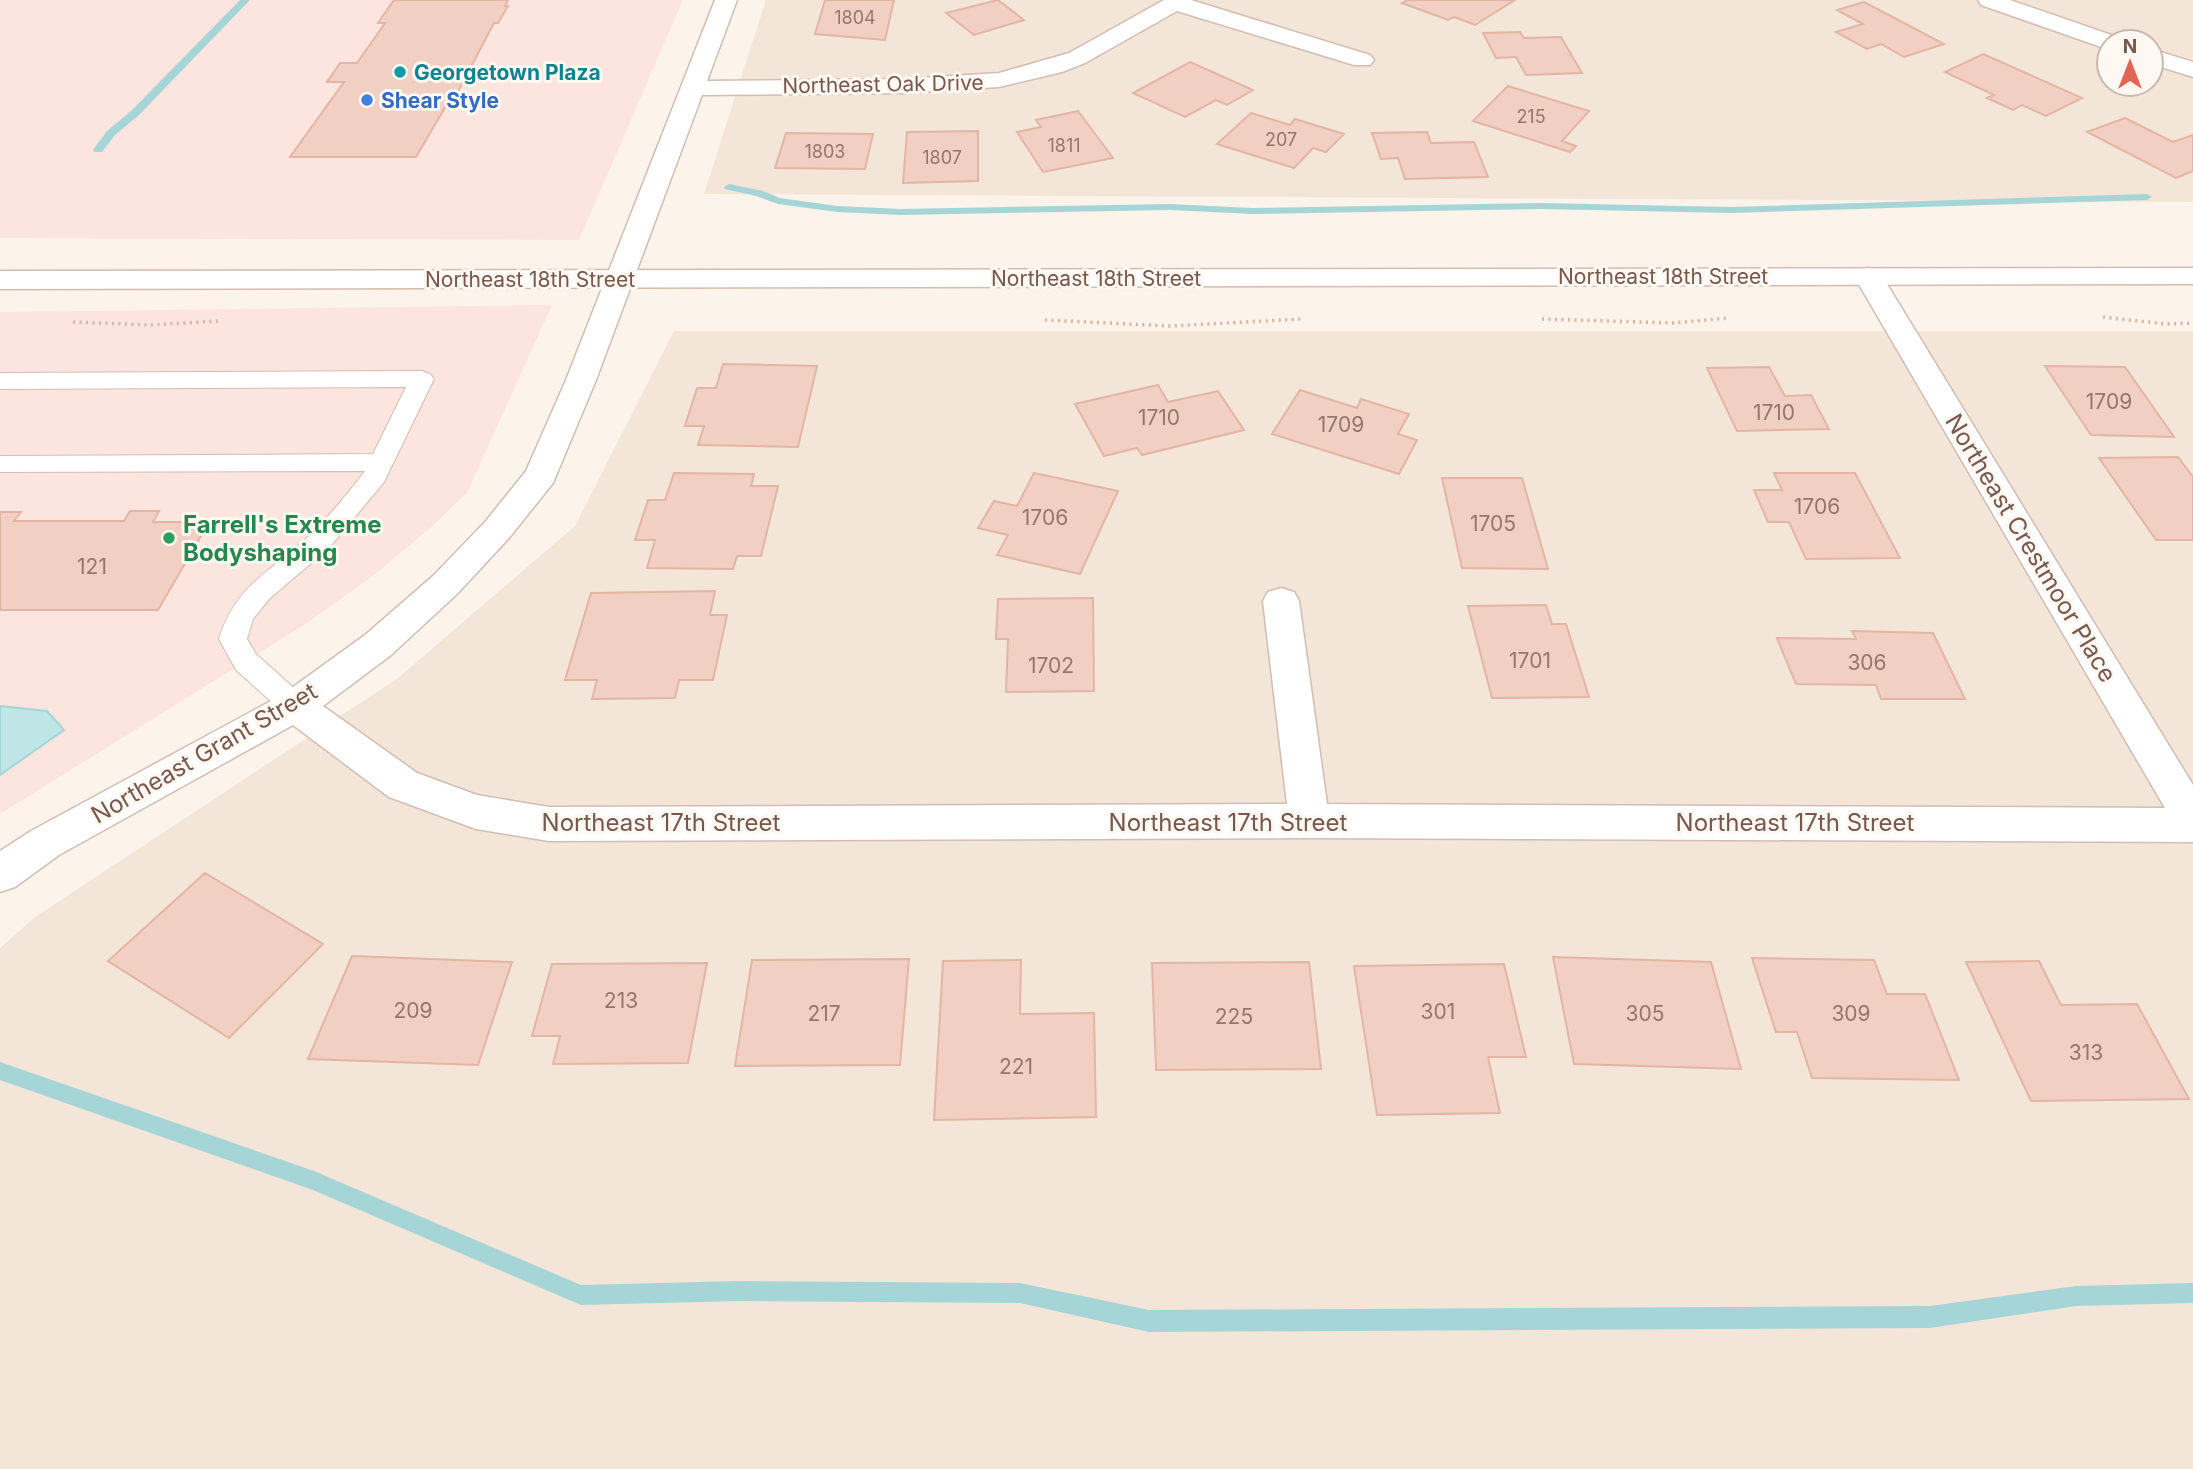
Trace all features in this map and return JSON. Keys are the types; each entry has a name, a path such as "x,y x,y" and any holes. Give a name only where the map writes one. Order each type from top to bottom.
{"street":[{"name":"Northeast Grant Street","path":"0,874 45,843 295,706 377,645 445,585 498,530 541,475 726,0"},
{"path":"1989,0 2095,38"},
{"name":"Northeast Oak Drive","path":"693,88 926,86 999,80 1027,75 1077,58 1178,2"},
{"path":"1178,2 1362,60"},
{"path":"2165,61 2193,70"},
{"name":"Northeast Crestmoor Place","path":"1868,276 2193,823"},
{"name":"Northeast 18th Street","path":"0,280 2193,276"},
{"path":"1280,601 1309,821"},
{"name":"Northeast 17th Street","path":"295,706 403,785 476,812 549,824 1309,821 2193,823"}],"lane":[{"path":"0,381 422,379 376,477 319,542 260,592 240,615 233,639 246,662 295,706"},
{"path":"0,464 382,462"}],"shaded area":[{"path":"0,0 683,0 579,240 0,238"},
{"path":"766,0 2193,0 2193,202 704,194"},
{"path":"552,305 467,493 428,530 373,576 304,625 0,814 0,312"},
{"path":"674,331 2193,331 2193,1469 0,1469 0,948 35,917 398,678 575,526"}],"water":[{"path":"0,706 47,711 64,730 0,775"}],"building":[{"name":"Georgetown Plaza","path":"394,0 508,0 505,6 508,6 498,23 494,23 454,99 450,99 416,157 290,157 344,82 327,82 340,63 357,63 385,23 378,23"},
{"path":"825,0 894,0 885,40 815,34"},
{"path":"998,0 1024,20 974,35 946,13"},
{"path":"1408,0 1515,0 1475,25 1454,17 1448,20 1402,3"},
{"path":"1864,2 1944,44 1904,57 1881,44 1867,49 1836,32 1863,24 1837,10"},
{"path":"1520,32 1524,38 1561,37 1582,73 1526,75 1516,57 1496,58 1483,33"},
{"path":"1983,54 2082,98 2046,116 2022,105 2013,110 1987,98 1994,95 1945,72"},
{"path":"1190,62 1253,90 1227,105 1216,100 1185,117 1133,93"},
{"path":"1508,86 1589,111 1562,141 1576,146 1570,152 1473,121"},
{"path":"1078,111 1113,158 1043,172 1017,132 1041,127 1036,120"},
{"path":"1251,113 1290,125 1295,119 1344,134 1326,152 1313,148 1294,168 1217,144"},
{"path":"2125,118 2173,142 2193,135 2193,171 2176,178 2087,132"},
{"path":"978,131 978,181 903,183 907,132"},
{"path":"1427,132 1431,143 1474,142 1488,177 1405,179 1398,158 1381,159 1372,133"},
{"path":"786,133 873,134 865,169 775,168"},
{"path":"723,364 817,366 798,447 698,445 704,426 685,426 697,388 716,388"},
{"path":"2045,366 2125,367 2174,437 2091,435"},
{"path":"1769,367 1785,396 1811,395 1829,429 1737,431 1707,368"},
{"path":"1158,385 1168,402 1218,391 1244,430 1142,455 1137,448 1104,456 1075,404"},
{"path":"1300,390 1357,408 1361,399 1409,414 1398,434 1417,440 1399,474 1272,434"},
{"path":"2178,457 2193,477 2193,540 2156,540 2099,458"},
{"path":"674,473 754,474 751,486 778,486 761,556 737,556 733,569 647,568 655,540 635,540 648,500 665,500"},
{"path":"1034,473 1118,491 1080,574 997,555 1008,535 978,528 994,501 1017,506"},
{"path":"1774,473 1855,473 1900,558 1806,559 1789,522 1768,522 1754,490 1782,490"},
{"path":"1442,478 1522,478 1548,569 1462,568"},
{"path":"130,511 159,511 153,522 209,522 158,610 0,610 0,512 21,512 14,521 124,521"},
{"path":"715,591 710,615 727,615 713,680 679,680 675,698 592,699 597,680 565,680 591,593"},
{"path":"1093,598 1094,691 1006,692 1008,639 996,639 998,599"},
{"path":"1546,605 1552,624 1566,624 1589,697 1492,698 1468,606"},
{"path":"1852,631 1933,633 1965,699 1881,699 1876,685 1796,684 1777,638 1856,639"},
{"path":"205,873 323,944 229,1038 108,961"},
{"path":"352,956 512,962 478,1065 308,1059"},
{"path":"1553,957 1711,962 1741,1069 1574,1064"},
{"path":"1752,958 1874,960 1887,994 1925,994 1959,1080 1812,1078 1797,1032 1776,1032"},
{"path":"909,959 900,1065 735,1066 752,960"},
{"path":"1021,960 1020,1014 1094,1013 1096,1117 934,1120 943,961"},
{"path":"2039,961 2061,1005 2137,1004 2189,1099 2031,1101 1966,962"},
{"path":"1309,962 1321,1069 1156,1070 1152,963"},
{"path":"707,963 688,1063 553,1064 560,1036 532,1036 552,964"},
{"path":"1504,964 1526,1057 1488,1057 1500,1113 1377,1115 1354,966"}],"waterway":[{"path":"98,150 111,133 135,113 245,0"},
{"path":"729,187 759,193 778,201 837,209 901,212 1170,207 1252,211 1541,206 1731,210 2147,197"},
{"path":"0,1071 314,1181 581,1295 739,1291 1020,1293 1149,1321 1930,1317 2076,1296 2193,1293"}],"place":[{"name":"Georgetown Plaza","path":"400,72"},
{"name":"Shear Style","path":"367,100"},
{"name":"Farrell's Extreme Bodyshaping","path":"169,538"}]}
